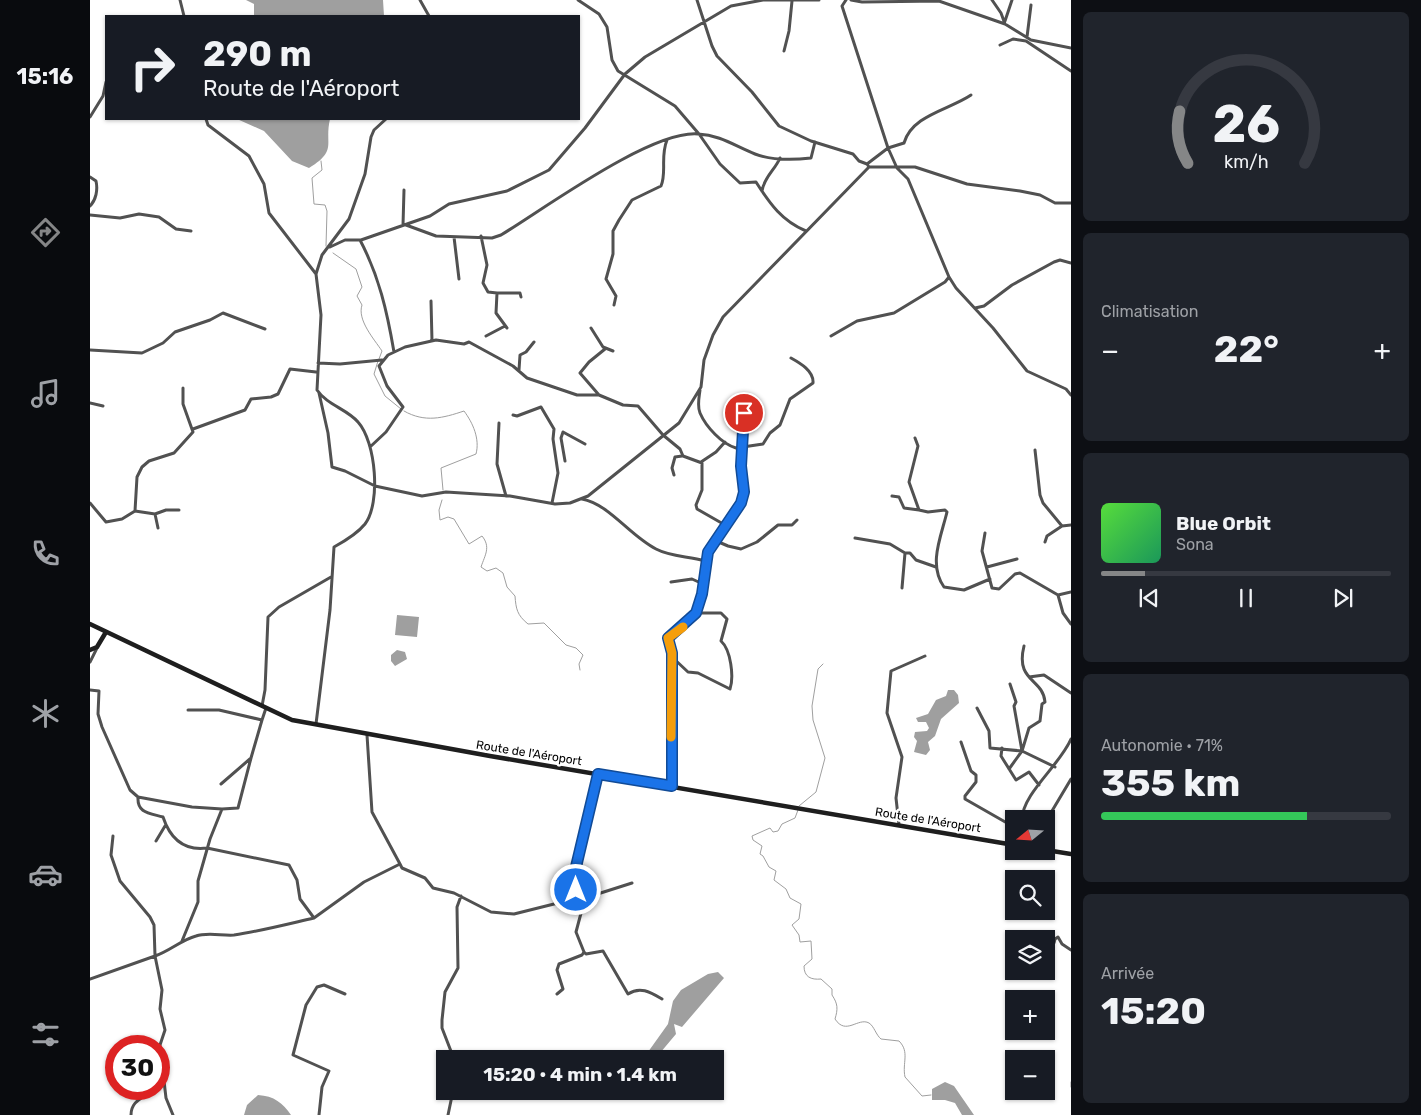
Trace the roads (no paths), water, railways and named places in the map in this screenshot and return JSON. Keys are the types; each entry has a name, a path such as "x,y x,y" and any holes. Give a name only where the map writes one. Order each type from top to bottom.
{"main road":[{"name":"Route de l'Aéroport","path":"90,624 292,720 598,778 672,786 797,809 1005,843"},
{"path":"90,650 97,647 104,639 106,632"},
{"path":"104,639 115,636"},
{"path":"1055,851 1071,854"}],"street":[{"path":"180,0 184,15"},
{"path":"420,0 428,15"},
{"path":"578,0 598,14 607,27 612,60 618,71 675,106 699,134 720,164 740,183 756,182 773,208 792,225 806,231"},
{"path":"697,0 717,56 752,92 779,126 815,142 853,154 859,161 868,166 915,167 967,184 1040,195 1055,203 1071,203"},
{"path":"701,387 679,422 588,496 570,503 552,503 506,496 446,492 422,496 375,486 345,471 332,468 328,433 315,383 321,315 316,274 322,255 330,246 345,240 360,240 430,216 449,204 508,191 549,170 585,128 624,74 645,56 704,20 731,6 763,0 819,0"},
{"path":"846,0 842,6 888,148 898,168 908,179 949,277 1027,371 1066,389 1071,396"},
{"path":"852,0 862,2 939,1 1005,24 1027,37 1048,44 1071,48"},
{"path":"992,0 1001,13 1005,24"},
{"path":"1005,24 1006,15 1012,0"},
{"path":"784,51 789,30 792,1"},
{"path":"1027,37 1030,6"},
{"path":"1000,45 1019,38 1071,71"},
{"path":"90,117 103,96 105,87"},
{"path":"791,358 809,371 814,378 813,383 790,399 780,425 770,433 763,444 741,448 731,447 700,413 698,402 704,360 713,335 723,317 868,166 888,148 904,143 907,132 923,119 949,108 971,95"},
{"path":"206,120 208,124 249,156 264,184 269,213 316,274"},
{"path":"330,246 330,242 349,219 365,174 371,137 374,130 385,120"},
{"path":"404,225 436,236 481,236 492,238 500,235 587,179 667,139 687,133 717,136 756,154 789,160 811,158 815,142"},
{"path":"614,304 616,296 606,279 613,254 613,231 632,200 661,186 663,180 663,151 667,139"},
{"path":"762,191 766,178 777,166 780,158"},
{"path":"90,177 96,181 97,186 94,201 90,206"},
{"path":"404,190 404,225"},
{"path":"90,215 120,218 139,214 159,217 176,229 191,231"},
{"path":"481,236 487,265 483,283 488,292 520,293 521,297"},
{"path":"454,237 459,279"},
{"path":"360,240 379,283 388,312 394,352"},
{"path":"975,308 984,306 1012,285 1054,262 1060,260 1071,263"},
{"path":"831,336 857,321 894,313 945,282 949,277"},
{"path":"486,336 506,327 496,313 496,293"},
{"path":"431,301 432,342"},
{"path":"90,350 142,353 163,344 175,332 210,320 223,313 265,329"},
{"path":"591,328 605,349 613,351"},
{"path":"318,362 340,364 382,360 394,352 436,340 464,344 469,342 519,370 527,378 577,395 600,396 623,405 638,406 664,435 680,449 683,456"},
{"path":"519,370 520,355 526,352 534,342"},
{"path":"600,396 580,373 589,362 605,349"},
{"path":"370,448 386,432 404,407 387,386 379,366 382,360"},
{"path":"192,429 245,410 251,399 271,397 278,394 290,369 316,372"},
{"path":"135,511 137,477 142,467 149,461 174,453 193,432 183,404 183,388"},
{"path":"316,725 330,610 334,547 364,525 370,515 375,486 370,448 357,421 319,393"},
{"path":"90,403 103,406"},
{"path":"513,415 517,416 541,408 550,419 554,435 558,473 552,503"},
{"path":"672,786 672,655 668,638 696,613 703,584 705,561 714,540 741,503 744,492 741,448 744,413"},
{"path":"499,423 497,464 506,496"},
{"path":"565,461 561,438 563,432 585,444"},
{"path":"554,435 561,438"},
{"path":"915,438 918,446 909,482 919,510"},
{"path":"701,462 716,452 725,442"},
{"path":"1035,450 1040,496 1062,526"},
{"path":"674,475 672,468 675,456 683,456 701,462"},
{"path":"701,462 702,479 696,509 725,525"},
{"path":"892,496 898,497 904,508 928,512 945,510 947,512 935,559 944,587 964,590 990,579"},
{"path":"580,499 602,506 617,521 656,549 673,555 690,556 705,561"},
{"path":"90,504 106,522 122,519 135,511 155,514 166,510 179,510"},
{"path":"155,514 158,528"},
{"path":"714,540 741,549 757,542 778,525 792,526 797,520"},
{"path":"1044,542 1046,536 1062,526 1071,525"},
{"path":"985,533 982,551 994,590 1015,574 1020,573 1058,595 1071,592"},
{"path":"855,538 890,544 910,553 916,560 936,567"},
{"path":"902,588 905,552"},
{"path":"987,567 1017,559"},
{"path":"90,690 99,691 98,714 102,727 130,790 138,797 192,807 238,808 250,758 262,720 268,617 279,607 331,577"},
{"path":"671,582 692,579 703,584"},
{"path":"1058,595 1063,613 1071,624"},
{"path":"672,655 688,672 698,673 730,689 732,682 728,649 721,641 727,619 720,613 696,613"},
{"path":"1009,769 1022,751 1029,728 1040,721 1042,704 1045,702 1045,696 1023,670 1021,659 1024,646"},
{"path":"90,662 97,647"},
{"path":"899,826 896,798 902,758 887,713 891,671 925,656"},
{"path":"1029,677 1044,675 1071,693"},
{"path":"1010,684 1016,702 1014,706 1022,751"},
{"path":"976,708 989,731 990,748 1022,751 1055,766"},
{"path":"188,710 219,710 262,720"},
{"path":"368,735 372,812 402,868 425,878 433,888 461,896 491,912 514,914 578,898 585,898 632,883"},
{"path":"1026,810 1035,788 1066,753 1071,739"},
{"path":"961,742 971,771 976,775 976,782 965,796 965,799 1005,821"},
{"path":"1002,748 1001,756 1016,780 1029,772 1039,785"},
{"path":"221,784 230,779 250,758"},
{"path":"578,898 575,871 598,778"},
{"path":"1053,810 1071,779"},
{"path":"138,797 138,807 140,810 163,817 174,839 184,845 196,849 207,848 289,865 297,880 300,899 314,918"},
{"path":"182,941 198,902 198,881 207,848 222,809"},
{"path":"156,841 166,826"},
{"path":"112,836 111,855 120,881 150,917 154,925 155,956 162,990 160,1008 164,1030 163,1035"},
{"path":"90,979 168,952 182,941 199,934 220,936 238,934 314,918 364,882 400,864"},
{"path":"451,1050 442,1028 442,1020 444,992 458,968 456,907 461,896"},
{"path":"584,952 576,932 585,898"},
{"path":"1055,940 1058,937 1062,944 1071,950"},
{"path":"584,952 586,954 603,951 628,994 636,989 642,989 662,999"},
{"path":"557,994 563,989 557,970 559,964 582,955 584,952"},
{"path":"319,1115 322,1087 329,1071 293,1055 306,1005 317,987 324,985 345,994"},
{"path":"131,1115 131,1108 137,1100"},
{"path":"167,1100 172,1115"},
{"path":"448,1115 451,1100"}],"waterway":[{"path":"321,161 322,170 312,178 314,204 325,205 327,211 326,246"},
{"path":"333,253 356,269 362,287 357,296 362,305 362,317 367,329 382,351 379,359"},
{"path":"378,361 374,374 385,396 401,409"},
{"path":"404,411 427,418 449,416 464,411 475,431 476,454 441,468 443,490"},
{"path":"442,500 439,510 440,520 448,517 454,519 469,544 482,536 487,547 481,567 487,571 496,568 503,573 507,587 515,596 521,618 528,624 544,623 566,645 576,648 583,655 579,664 580,670"},
{"path":"799,806 816,792 825,758 813,720 812,706 818,669 823,664"},
{"path":"798,810 795,818 782,824 778,831 773,832 770,828 752,836 753,840 762,846 760,854 769,867 776,871 774,880 786,889 790,898 801,904 799,919 792,925 799,935 800,942 811,941 812,959 804,966 805,973 811,978 821,979 832,989 832,995 837,1007 835,1019 839,1024 848,1026 861,1022 869,1023 881,1039 899,1041 905,1054 905,1077 922,1096 931,1095"},
{"path":"1071,1082 1071,1087"}]}
